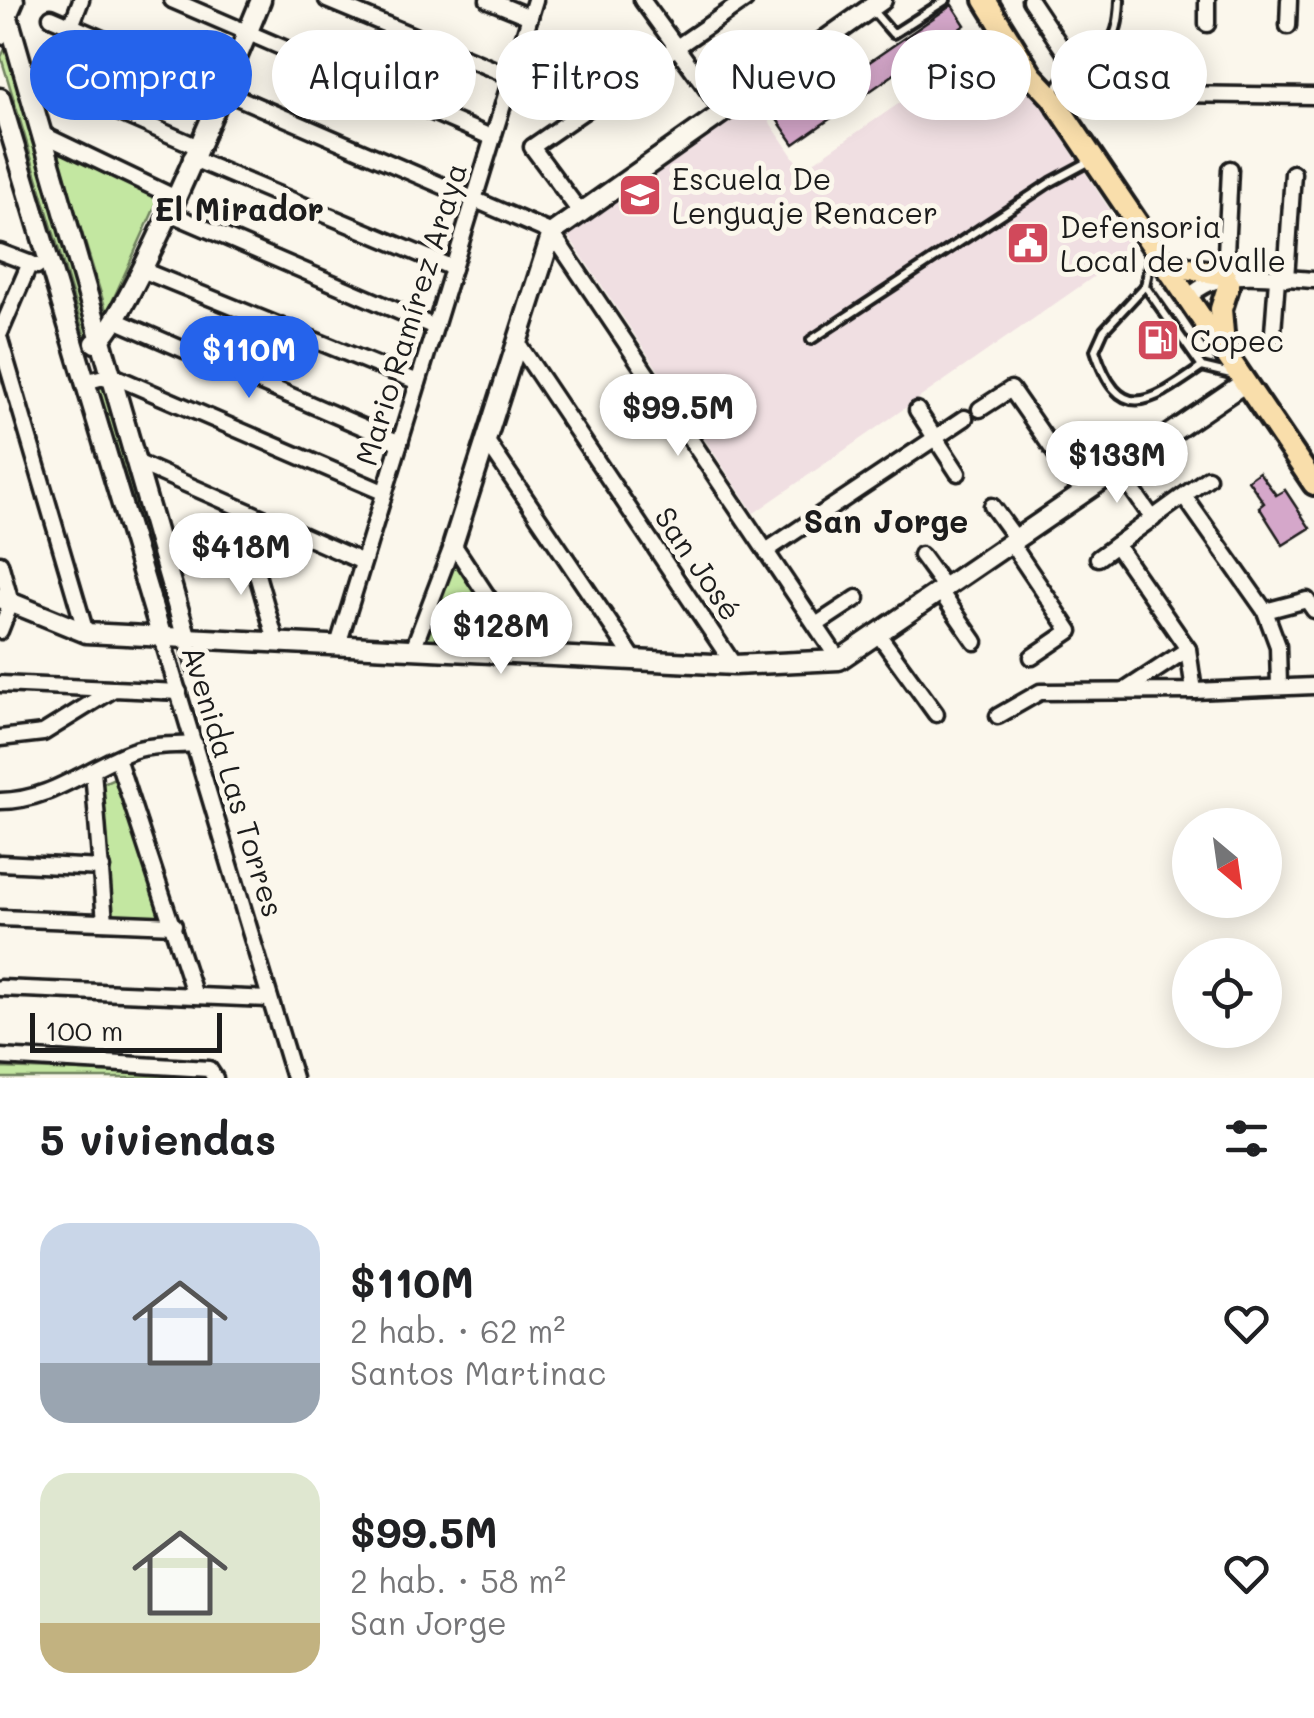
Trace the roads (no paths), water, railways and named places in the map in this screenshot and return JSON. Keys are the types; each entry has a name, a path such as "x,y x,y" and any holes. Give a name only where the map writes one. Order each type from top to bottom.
{"main road":[{"path":"985,0 1032,76 1050,94 1314,484"},
{"path":"998,0 1041,70 1050,94"},
{"path":"1167,265 1230,279 1220,321 1226,356"}],"street":[{"path":"71,26 81,0"},
{"path":"172,0 241,30"},
{"path":"249,30 261,0"},
{"path":"327,0 496,70"},
{"path":"488,0 530,17"},
{"name":"Mario Ramírez Araya","path":"526,30 536,0"},
{"path":"642,0 695,73"},
{"path":"580,212 532,147 745,0"},
{"path":"1030,0 1051,32"},
{"path":"1207,0 1207,24"},
{"path":"1288,26 1289,0"},
{"path":"839,30 877,4"},
{"path":"0,37 9,6"},
{"name":"Avenida Las Torres","path":"9,6 24,71 195,668"},
{"path":"51,18 80,30"},
{"path":"252,35 493,138"},
{"path":"24,71 453,268"},
{"path":"1207,95 1314,96"},
{"name":"Avenida Las Torres","path":"0,98 294,1078"},
{"path":"252,106 552,233 840,660"},
{"path":"76,349 102,341 115,320 142,270 208,120"},
{"name":"Mario Ramírez Araya","path":"338,645 499,120"},
{"path":"413,649 453,544 552,233 709,120"},
{"path":"42,134 171,204 435,327"},
{"path":"1230,170 1230,279"},
{"path":"1274,332 1293,173"},
{"path":"0,252 52,272"},
{"path":"30,263 0,337 86,633"},
{"path":"142,270 418,382"},
{"path":"1190,299 1207,281 1314,280"},
{"path":"115,320 400,443"},
{"name":"San José","path":"517,342 734,665"},
{"path":"85,382 111,374 384,492"},
{"path":"6,601 86,633 734,665 840,660 1242,380"},
{"path":"980,410 1011,390 1084,493"},
{"path":"917,410 958,473"},
{"path":"766,551 964,418"},
{"path":"486,440 634,659"},
{"path":"136,462 363,562"},
{"path":"1118,469 1153,518"},
{"path":"1098,558 1208,478"},
{"path":"1184,496 1265,611 1278,646 1279,687"},
{"path":"992,506 1070,631 1032,657"},
{"path":"248,542 276,642"},
{"path":"453,544 526,655"},
{"path":"1116,545 1188,649 1194,692"},
{"path":"922,555 975,642"},
{"path":"0,563 6,601 0,630"},
{"path":"816,625 857,598"},
{"path":"1265,611 1307,600 1314,610"},
{"path":"878,634 936,714"},
{"path":"1124,692 1188,649"},
{"path":"0,684 179,692"},
{"path":"998,716 1040,692 1194,692 1314,686"},
{"path":"0,738 43,734 114,688"},
{"path":"0,801 21,801 48,792 138,749 195,744"},
{"path":"117,758 195,996"},
{"path":"92,770 106,922"},
{"path":"0,863 102,868"},
{"path":"0,918 174,925"},
{"path":"0,988 270,999"},
{"path":"0,1057 209,1069 215,1078"}],"lane":[{"path":"877,4 893,34 946,0"},
{"path":"1114,30 1120,0"},
{"path":"811,340 1050,182 1094,158"},
{"path":"1154,246 1145,286 1104,330 1095,350 1100,366 1118,393 1130,402 1147,401 1202,367"},
{"path":"1145,286 1202,367 1242,380"}],"place":[{"name":"Escuela De Lenguaje Renacer","path":"640,195"},
{"name":"Defensoria Local de Ovalle","path":"1028,243"},
{"name":"Copec","path":"1158,340"}],"district":[{"name":"El Mirador","path":"239,208"},
{"name":"San Jorge","path":"886,520"}]}
